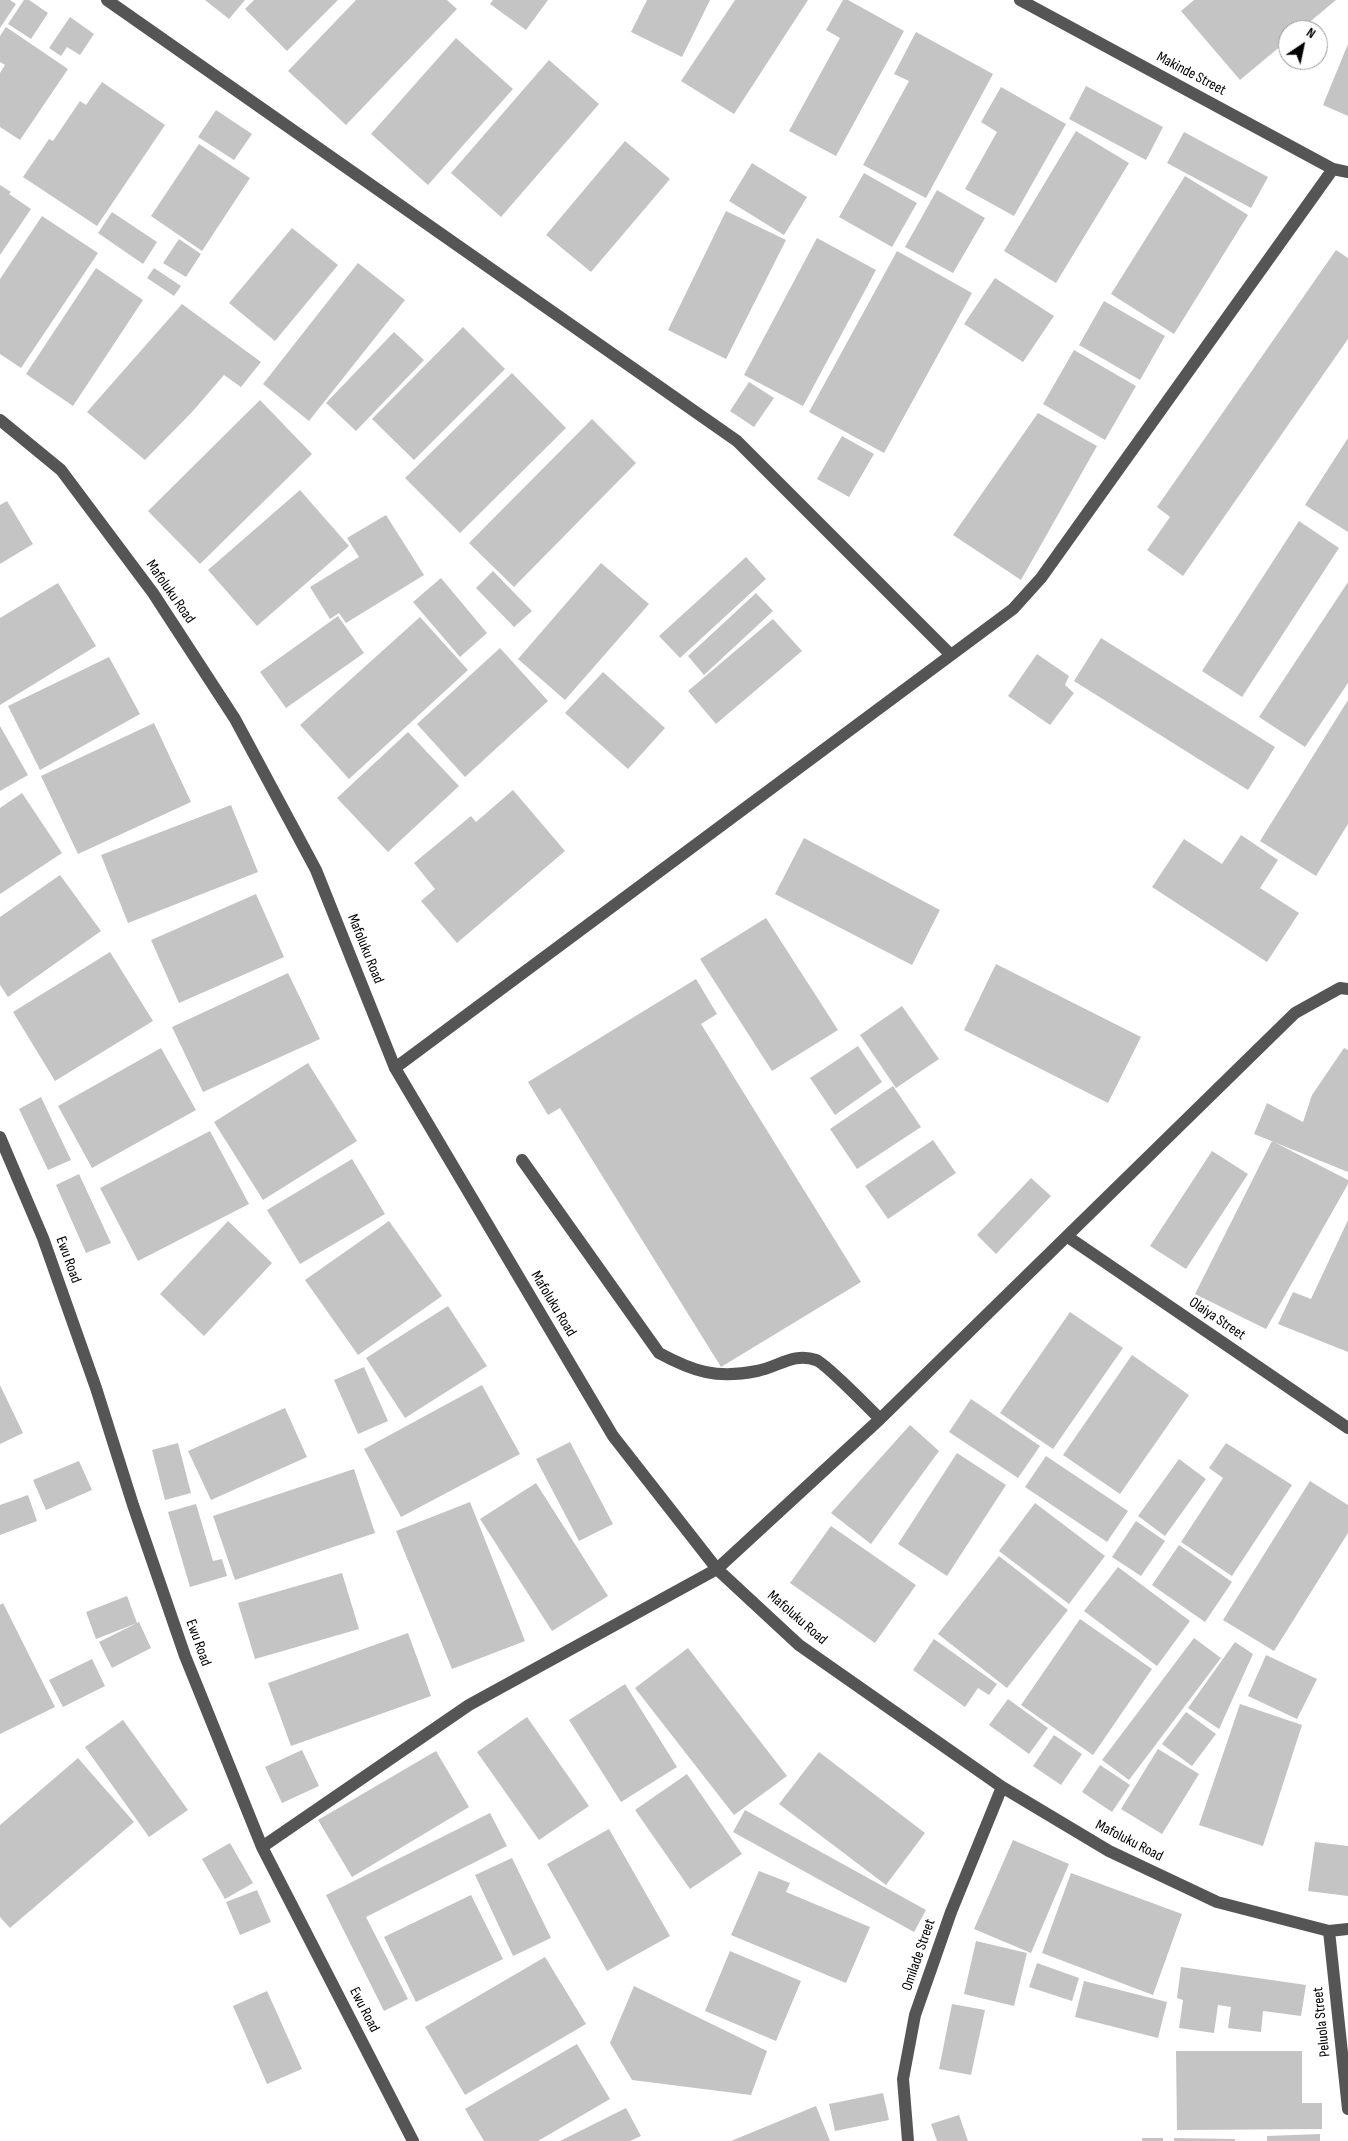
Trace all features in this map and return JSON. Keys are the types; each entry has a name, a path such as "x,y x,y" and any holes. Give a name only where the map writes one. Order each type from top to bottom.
{"street":[{"path":"107,0 737,441 950,654"},
{"name":"Makinde Street","path":"1020,0 1333,169 1348,172"},
{"path":"395,1068 1013,609 1041,578 1333,169"},
{"name":"Mafoluku Road","path":"0,420 61,470 153,592 235,719 316,870 395,1068 614,1436 717,1569 800,1645 1002,1787 1109,1851 1217,1902 1329,1932 1348,1929"},
{"path":"262,1847 469,1705 717,1569 880,1419 1295,1013 1344,989"},
{"name":"Ewu Road","path":"0,1137 43,1238 60,1285 96,1388 132,1505 185,1656 262,1847 413,2141"},
{"path":"522,1160 659,1353 683,1366 712,1375 758,1371 798,1357 818,1360 880,1419"},
{"name":"Olaiya Street","path":"1068,1237 1348,1428"},
{"name":"Omilade Street","path":"908,2141 903,2079 915,2015 951,1912 1002,1787"},
{"name":"Peluola Street","path":"1329,1932 1348,2109"}],"building":[{"path":"0,0 10,0 16,4 0,28"},
{"path":"24,0 29,0 48,13 31,39 8,24"},
{"path":"205,0 245,0 229,19"},
{"path":"254,0 338,0 287,51 245,9"},
{"path":"356,0 447,0 457,9 346,125 288,71"},
{"path":"493,0 548,0 526,30 490,4"},
{"path":"647,0 710,0 682,57 631,32"},
{"path":"735,0 808,0 734,114 681,81"},
{"path":"843,0 848,0 904,31 836,156 789,131 840,38 826,30"},
{"path":"1194,0 1336,0 1312,20 1278,20 1278,48 1240,80 1181,11"},
{"path":"70,17 94,34 80,55 67,47 61,56 49,48"},
{"path":"6,27 68,69 20,140 0,127 0,73 5,65 0,62 0,36"},
{"path":"916,32 993,74 926,198 863,165 909,81 894,74"},
{"path":"456,38 513,89 428,185 371,134"},
{"path":"1348,44 1348,116 1323,105"},
{"path":"549,60 599,104 501,217 451,173"},
{"path":"102,82 165,125 97,226 23,177 49,139 53,141 80,101 86,105"},
{"path":"1086,86 1163,127 1146,160 1069,119"},
{"path":"1001,87 1066,124 1014,216 965,189 997,132 981,122"},
{"path":"216,110 252,134 234,160 198,137"},
{"path":"1076,131 1129,163 1056,283 1004,251"},
{"path":"1184,132 1268,177 1251,208 1167,163"},
{"path":"625,141 670,179 591,272 546,235"},
{"path":"199,144 250,178 202,251 151,216"},
{"path":"752,163 807,197 784,235 729,201"},
{"path":"864,173 917,203 892,247 839,217"},
{"path":"1185,176 1248,215 1174,334 1111,294"},
{"path":"0,185 11,192 9,194 31,209 0,255"},
{"path":"937,190 985,218 953,273 905,247"},
{"path":"726,211 786,240 726,359 668,330"},
{"path":"112,212 157,242 143,264 98,233"},
{"path":"42,216 98,253 21,368 0,354 0,279"},
{"path":"292,228 338,265 275,341 229,303"},
{"path":"817,238 876,270 803,406 744,375"},
{"path":"179,239 201,254 186,277 163,263"},
{"path":"1336,250 1348,258 1348,339 1183,576 1147,550 1170,517 1157,507"},
{"path":"897,251 972,293 884,453 809,412"},
{"path":"358,263 405,300 309,421 263,384"},
{"path":"96,268 143,300 73,406 26,374"},
{"path":"154,268 181,286 174,296 147,278"},
{"path":"995,278 1054,316 1023,362 964,324"},
{"path":"1104,301 1165,336 1140,380 1079,345"},
{"path":"182,304 261,362 241,387 224,375 192,412 145,460 87,412"},
{"path":"463,327 505,369 414,460 372,419"},
{"path":"394,332 424,360 356,431 326,403"},
{"path":"1074,350 1136,386 1105,440 1043,404"},
{"path":"512,373 566,428 460,533 405,478"},
{"path":"749,382 774,398 754,427 730,411"},
{"path":"260,400 312,454 200,564 148,511"},
{"path":"1038,413 1097,446 1021,580 953,535"},
{"path":"592,419 636,463 514,587 469,543"},
{"path":"842,436 874,454 849,497 817,479"},
{"path":"1348,438 1348,532 1305,505"},
{"path":"300,490 349,546 257,626 208,570"},
{"path":"7,501 33,544 0,564 0,505"},
{"path":"386,515 424,575 346,623 339,613 330,619 310,587 359,557 347,538"},
{"path":"1299,521 1339,548 1242,697 1202,671"},
{"path":"746,557 766,579 680,658 659,636"},
{"path":"601,563 649,604 565,700 518,659"},
{"path":"493,571 532,611 514,627 476,588"},
{"path":"441,578 487,633 460,657 413,602"},
{"path":"1348,582 1348,683 1305,747 1259,717"},
{"path":"58,583 96,646 0,705 0,618"},
{"path":"756,593 773,611 704,675 688,656"},
{"path":"338,616 364,653 286,708 260,672"},
{"path":"420,617 468,670 349,779 300,725"},
{"path":"773,619 802,651 716,724 688,691"},
{"path":"1101,638 1275,747 1248,790 1074,681"},
{"path":"500,648 548,701 465,777 417,724"},
{"path":"1037,654 1069,676 1065,685 1074,693 1050,725 1008,696"},
{"path":"109,657 140,714 40,770 8,706"},
{"path":"603,672 665,728 628,769 565,713"},
{"path":"1348,700 1348,824 1316,876 1260,841"},
{"path":"154,723 191,802 78,854 41,776"},
{"path":"0,726 28,775 0,791"},
{"path":"408,732 459,786 388,852 337,798"},
{"path":"513,790 565,851 457,943 421,901 435,889 414,863 471,816 476,822"},
{"path":"22,793 62,853 0,894 0,808"},
{"path":"231,805 258,872 128,923 101,855"},
{"path":"1241,835 1278,860 1260,888 1299,913 1267,962 1152,887 1184,839 1222,864"},
{"path":"804,838 940,910 912,965 775,894"},
{"path":"60,875 101,931 8,997 0,985 0,917"},
{"path":"256,894 284,957 179,1003 151,940"},
{"path":"766,918 838,1030 772,1071 700,959"},
{"path":"110,952 153,1021 55,1081 13,1012"},
{"path":"996,964 1141,1037 1108,1103 964,1030"},
{"path":"288,973 320,1039 203,1092 172,1027"},
{"path":"696,979 717,1014 701,1024 861,1282 721,1367 560,1108 548,1115 528,1082"},
{"path":"902,1006 939,1059 896,1088 860,1035"},
{"path":"858,1046 882,1082 835,1115 810,1078"},
{"path":"161,1048 196,1110 92,1168 58,1106"},
{"path":"1344,1048 1348,1050 1348,1172 1254,1134 1267,1103 1303,1122 1312,1095"},
{"path":"308,1063 357,1141 263,1200 214,1122"},
{"path":"893,1086 921,1127 857,1169 830,1129"},
{"path":"41,1097 71,1160 48,1170 19,1109"},
{"path":"210,1131 249,1204 138,1261 100,1188"},
{"path":"933,1140 956,1173 888,1219 865,1186"},
{"path":"1272,1141 1348,1180 1348,1184 1266,1329 1195,1294"},
{"path":"1212,1151 1248,1174 1186,1269 1150,1246"},
{"path":"352,1159 385,1214 300,1264 267,1210"},
{"path":"79,1174 111,1243 86,1253 56,1185"},
{"path":"1031,1178 1051,1196 996,1254 977,1235"},
{"path":"1348,1220 1348,1352 1278,1324 1293,1292 1311,1299"},
{"path":"228,1221 272,1263 204,1336 160,1294"},
{"path":"389,1221 442,1296 358,1355 305,1280"},
{"path":"448,1306 487,1366 405,1418 366,1358"},
{"path":"1070,1312 1123,1348 1053,1449 1000,1413"},
{"path":"1132,1355 1189,1395 1120,1494 1063,1455"},
{"path":"364,1367 388,1421 358,1434 334,1380"},
{"path":"0,1385 23,1433 0,1444"},
{"path":"482,1385 520,1454 401,1517 364,1449"},
{"path":"971,1399 1040,1446 1018,1478 949,1432"},
{"path":"285,1408 307,1457 211,1500 188,1451"},
{"path":"910,1425 939,1451 871,1544 831,1513"},
{"path":"570,1442 613,1524 579,1541 536,1459"},
{"path":"178,1443 191,1493 165,1500 152,1450"},
{"path":"1226,1443 1292,1485 1232,1576 1181,1542 1223,1478 1209,1468"},
{"path":"957,1453 1006,1485 947,1576 898,1544"},
{"path":"1046,1456 1128,1511 1107,1542 1025,1487"},
{"path":"1179,1459 1206,1479 1165,1536 1138,1516"},
{"path":"79,1461 92,1490 46,1510 33,1480"},
{"path":"354,1469 375,1533 235,1580 213,1516"},
{"path":"1310,1481 1348,1505 1348,1533 1274,1651 1223,1620"},
{"path":"536,1483 608,1596 552,1631 480,1519"},
{"path":"28,1495 37,1521 0,1535 0,1505"},
{"path":"470,1502 525,1641 452,1669 396,1531"},
{"path":"1035,1503 1105,1556 1069,1604 999,1551"},
{"path":"196,1504 213,1561 222,1559 227,1576 190,1587 168,1512"},
{"path":"1136,1521 1165,1541 1141,1576 1112,1557"},
{"path":"831,1526 916,1585 875,1643 790,1583"},
{"path":"1179,1545 1232,1582 1205,1622 1152,1585"},
{"path":"999,1556 1068,1610 1007,1688 938,1634"},
{"path":"1118,1567 1190,1621 1157,1666 1084,1611"},
{"path":"342,1573 359,1629 255,1659 238,1603"},
{"path":"127,1596 137,1623 96,1639 86,1612"},
{"path":"3,1603 55,1707 0,1734 0,1605"},
{"path":"1080,1619 1152,1669 1093,1755 1021,1705"},
{"path":"139,1622 151,1648 112,1668 99,1642"},
{"path":"408,1633 431,1696 291,1746 268,1683"},
{"path":"1194,1638 1221,1658 1129,1780 1102,1760"},
{"path":"934,1639 997,1684 989,1695 978,1688 965,1707 913,1670"},
{"path":"1235,1642 1253,1654 1219,1729 1188,1708"},
{"path":"688,1648 787,1776 734,1815 635,1688"},
{"path":"1266,1655 1317,1679 1297,1719 1248,1696"},
{"path":"92,1659 105,1686 63,1707 49,1680"},
{"path":"625,1684 677,1767 621,1802 569,1720"},
{"path":"1008,1699 1048,1728 1029,1754 989,1725"},
{"path":"1240,1704 1302,1725 1263,1846 1199,1825"},
{"path":"1186,1712 1216,1734 1192,1766 1162,1744"},
{"path":"527,1717 589,1806 539,1840 477,1752"},
{"path":"123,1720 188,1810 149,1837 85,1747"},
{"path":"1054,1735 1082,1754 1061,1785 1033,1766"},
{"path":"1158,1749 1199,1774 1162,1834 1121,1809"},
{"path":"302,1750 319,1786 282,1803 265,1767"},
{"path":"436,1751 469,1807 352,1877 318,1820"},
{"path":"819,1752 925,1833 886,1885 779,1804"},
{"path":"78,1758 134,1822 10,1928 0,1917 0,1825"},
{"path":"1100,1765 1130,1785 1112,1812 1082,1792"},
{"path":"687,1774 742,1854 690,1889 635,1810"},
{"path":"745,1810 926,1910 914,1932 733,1832"},
{"path":"490,1813 507,1846 366,1917 408,1999 384,2011 326,1895"},
{"path":"609,1829 670,1936 607,1971 547,1864"},
{"path":"1013,1840 1069,1864 1031,1953 974,1929"},
{"path":"1315,1842 1348,1846 1348,1896 1308,1891"},
{"path":"230,1843 253,1883 225,1899 202,1859"},
{"path":"512,1858 551,1938 513,1956 475,1875"},
{"path":"759,1871 790,1883 786,1892 870,1927 846,1983 731,1935"},
{"path":"1071,1873 1182,1914 1153,1995 1042,1953"},
{"path":"257,1890 271,1922 240,1935 226,1902"},
{"path":"471,1895 503,1959 416,2002 384,1937"},
{"path":"976,1941 1027,1953 1014,2006 964,1994"},
{"path":"730,1951 801,1981 776,2041 705,2011"},
{"path":"545,1957 586,2024 465,2095 425,2027"},
{"path":"1037,1963 1079,1978 1072,2001 1029,1987"},
{"path":"1181,1967 1306,1985 1301,2016 1263,2011 1261,2032 1228,2028 1231,2007 1218,2005 1214,2033 1179,2028 1183,2000 1177,1998"},
{"path":"1084,1981 1167,2002 1158,2038 1075,2017"},
{"path":"634,1986 767,2051 751,2095 632,2080 610,2043"},
{"path":"267,1991 302,2069 267,2084 233,2006"},
{"path":"952,2004 985,2010 971,2075 939,2069"},
{"path":"577,2044 610,2099 538,2141 484,2141 465,2109"},
{"path":"1176,2051 1302,2051 1302,2103 1322,2103 1322,2129 1177,2130"},
{"path":"883,2093 889,2120 835,2131 829,2104"},
{"path":"816,2106 830,2141 731,2141"},
{"path":"626,2108 641,2136 630,2141 560,2141"},
{"path":"959,2115 968,2141 937,2141 931,2124"},
{"path":"1320,2134 1320,2141 1267,2141 1267,2136"},
{"path":"1142,2138 1163,2138 1163,2141 1142,2141"},
{"path":"1174,2138 1235,2139 1235,2141 1174,2141"}]}
